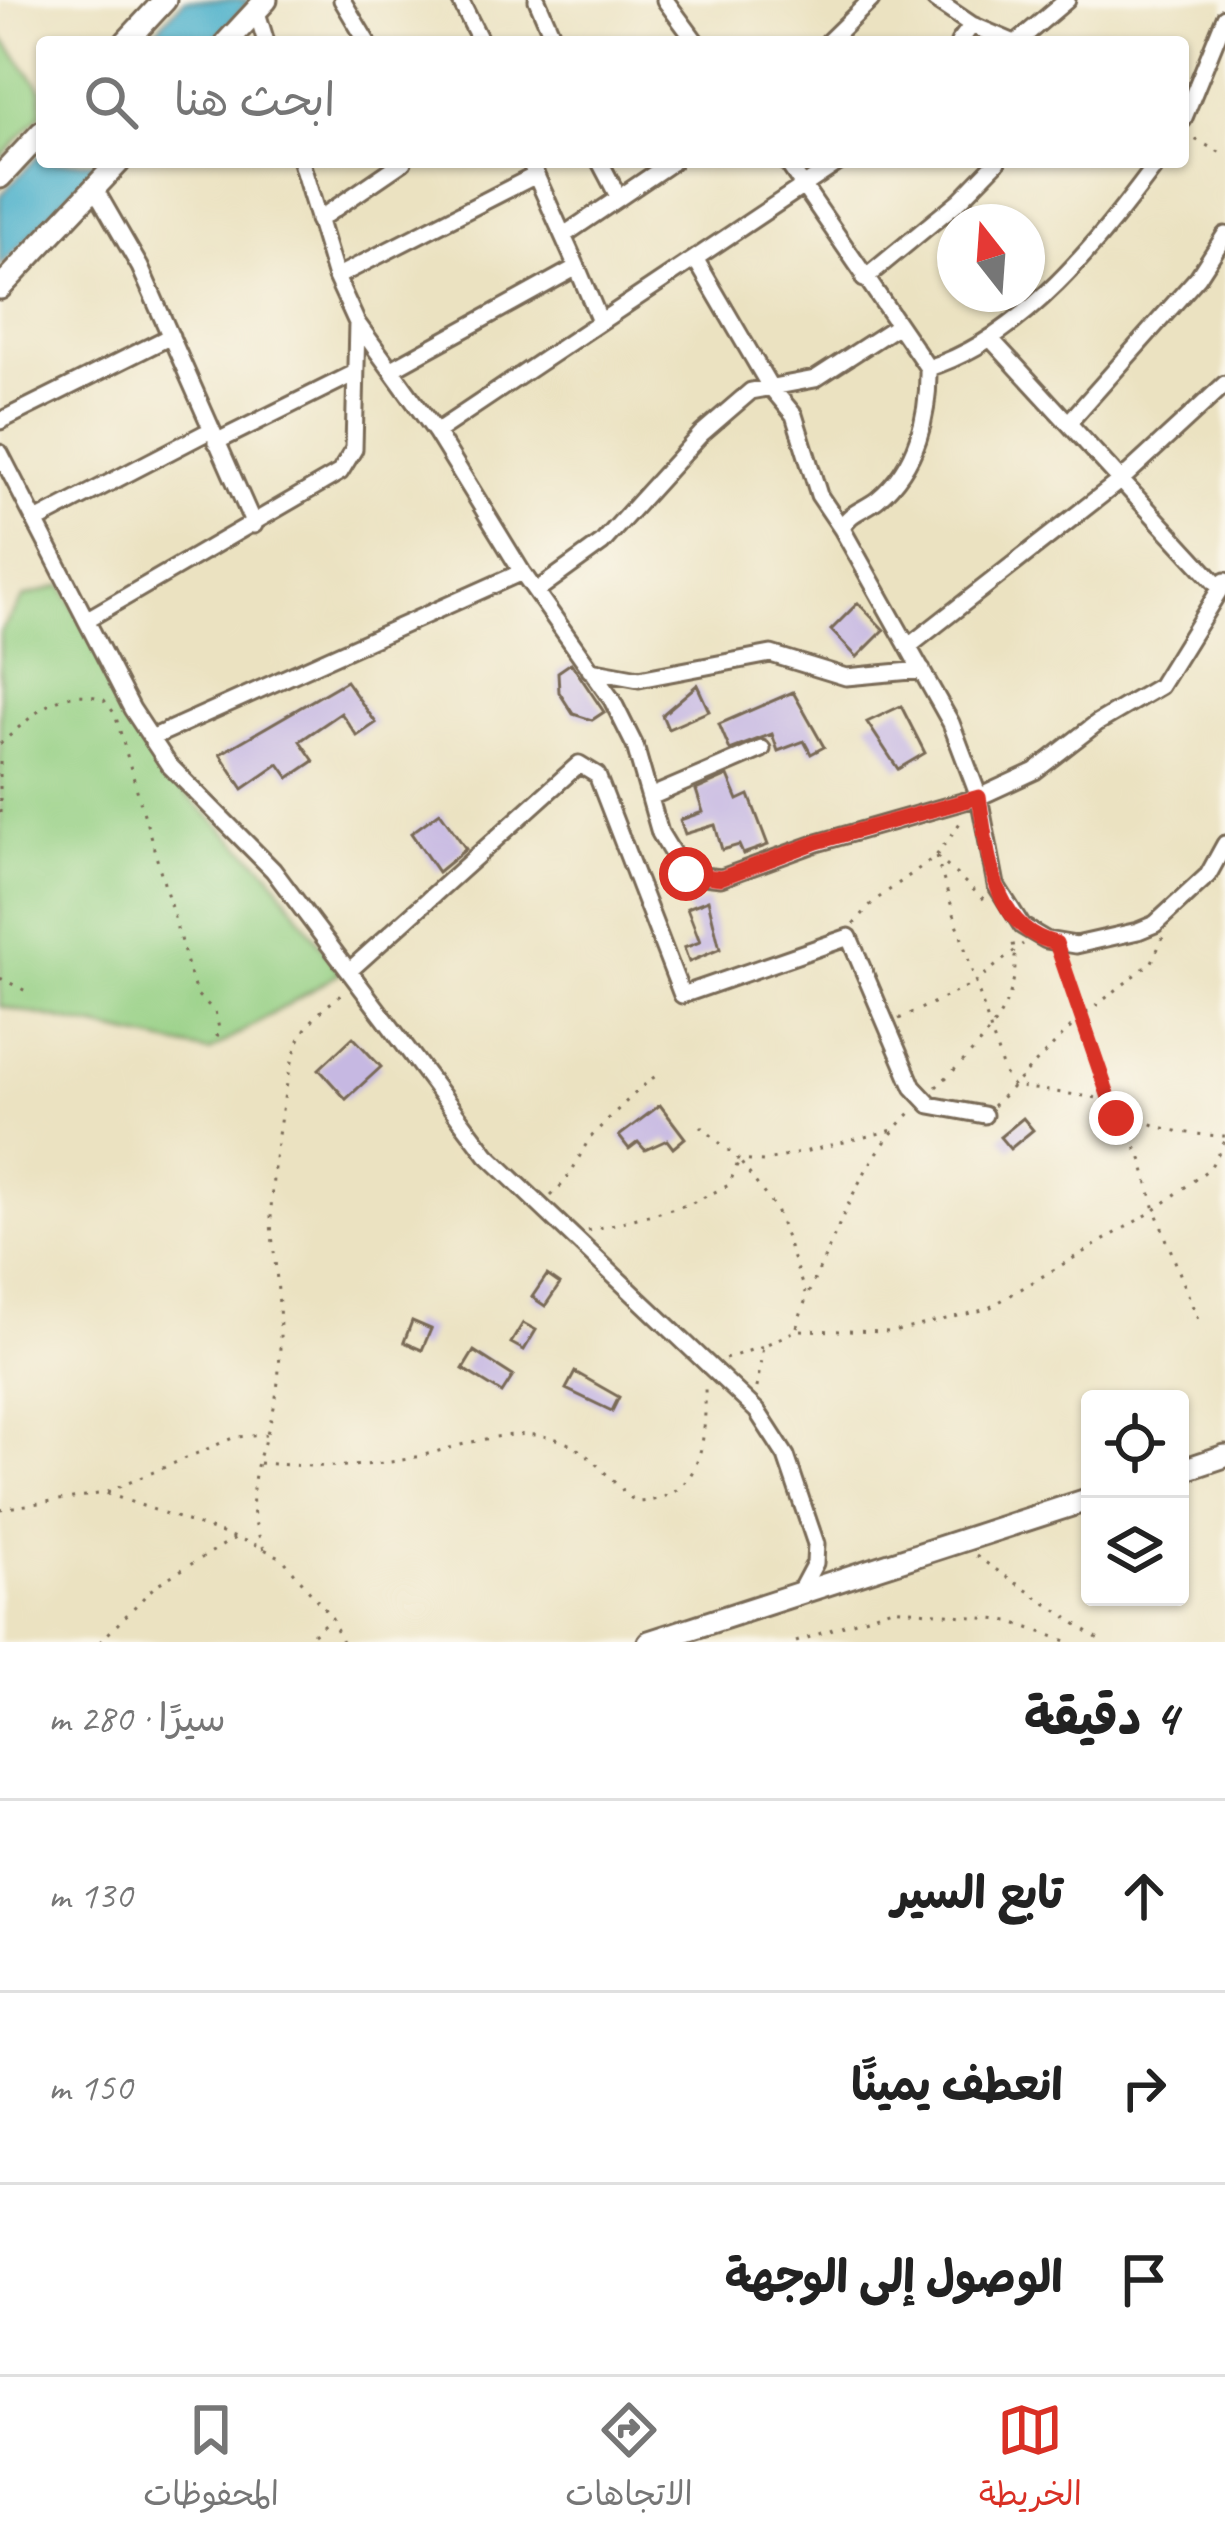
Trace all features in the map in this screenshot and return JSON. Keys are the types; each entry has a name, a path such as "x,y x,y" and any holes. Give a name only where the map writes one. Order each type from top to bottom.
{"street":[{"path":"132,36 165,0"},
{"path":"342,0 363,36"},
{"path":"460,0 478,36"},
{"path":"537,0 553,36"},
{"path":"833,36 871,0"},
{"path":"935,0 972,25 999,36"},
{"path":"1021,36 1066,0"},
{"path":"671,2 692,36"},
{"path":"233,36 261,5"},
{"path":"261,5 265,36"},
{"path":"964,36 972,25"},
{"path":"1189,107 1223,31"},
{"path":"0,177 36,138"},
{"path":"0,288 113,168"},
{"path":"303,168 336,277 357,323 436,432 522,572 625,722 677,868 702,878 721,878 817,842 979,797 1053,760 1097,723 1160,686 1222,585 990,338"},
{"path":"318,220 394,168"},
{"path":"603,168 619,198"},
{"path":"564,235 663,168"},
{"path":"791,168 928,368 926,413 905,466 885,493 847,518 842,529"},
{"path":"436,432 830,168"},
{"path":"864,279 960,200 991,168"},
{"path":"928,368 990,338 1093,243 1153,168"},
{"path":"336,277 533,169 599,319"},
{"path":"94,189 124,235 254,525"},
{"path":"1070,422 1198,277 1225,235"},
{"path":"696,260 769,386 794,415 819,495 951,723 979,797 992,872 1010,912 1034,935 1056,943 1109,941 1155,923 1172,902 1208,875 1225,844"},
{"path":"392,369 578,267"},
{"path":"86,620 319,486 349,460 355,436 357,323"},
{"path":"536,592 602,543 701,434 752,391 815,379 897,326"},
{"path":"0,421 171,336"},
{"path":"37,521 355,373"},
{"path":"908,646 1122,479 1225,384"},
{"path":"0,453 86,620 151,738 180,780 273,870 460,1122 705,1366 752,1406 786,1456 812,1525 815,1563 799,1593"},
{"path":"151,738 522,572"},
{"path":"590,670 639,679 771,654 846,677 922,670"},
{"path":"650,797 762,749"},
{"path":"353,976 579,764 597,775 682,995 849,938 913,1087 930,1106 984,1115"},
{"path":"1189,1468 1225,1456"},
{"path":"649,1642 1081,1502"}],"path":[{"path":"1189,137 1225,155"},
{"path":"0,744 38,710 73,696 92,695 115,714 196,994 218,1018 220,1033 213,1040"},
{"path":"0,762 0,813"},
{"path":"849,938 864,910 936,856 979,797"},
{"path":"796,1330 805,1294 853,1188 894,1129 990,1033 1012,986 1015,950 1010,912 976,897 936,856"},
{"path":"936,856 973,984 1012,1086"},
{"path":"984,1115 1079,1019 1152,962 1172,902"},
{"path":"887,1024 973,984 1034,935"},
{"path":"1056,943 1079,1019 1147,1173 1155,1210 1201,1325"},
{"path":"264,1549 249,1496 278,1385 281,1321 272,1186 298,1043 353,976"},
{"path":"0,978 32,994"},
{"path":"542,1205 577,1171 589,1138 616,1118 638,1086 656,1076"},
{"path":"259,1463 316,1467 390,1462 508,1436 554,1438 586,1453 636,1502 664,1501 682,1490 698,1461 705,1366 796,1330 893,1332 987,1309 1155,1210 1210,1168 1225,1139 1154,1125 1112,1100 1012,1086"},
{"path":"701,1126 740,1160 776,1210 805,1294"},
{"path":"740,1160 801,1155 894,1129"},
{"path":"573,1234 690,1204 729,1185 740,1160"},
{"path":"752,1406 763,1346"},
{"path":"0,1509 105,1493 235,1437 267,1435"},
{"path":"105,1493 282,1558 332,1618 342,1642"},
{"path":"100,1642 156,1585 236,1538"},
{"path":"965,1539 979,1560 1103,1642"},
{"path":"796,1642 892,1608 1009,1621 1069,1642"},
{"path":"304,1642 332,1618"}],"green space":[{"path":"0,35 36,82 36,120 0,159"},
{"path":"62,585 161,771 268,871 340,973 209,1052 0,1006 0,632 24,597"}],"water":[{"path":"184,0 250,0 217,36 151,36"},
{"path":"36,158 36,168 93,168 0,267 0,196"}],"building":[{"path":"858,603 884,630 857,657 831,630"},
{"path":"571,663 604,712 592,720 573,714 559,692 558,672"},
{"path":"346,681 376,723 357,736 341,713 300,741 314,761 289,778 279,764 243,789 220,754"},
{"path":"697,685 709,711 668,729 662,715"},
{"path":"793,692 824,747 811,754 804,741 778,751 772,734 730,750 719,724"},
{"path":"901,706 925,753 898,769 867,722"},
{"path":"728,776 738,800 749,795 768,845 743,854 739,845 722,850 715,825 685,834 680,820 703,812 696,790"},
{"path":"440,812 466,849 438,872 411,833"},
{"path":"708,900 720,949 689,962 684,948 700,942 687,908"},
{"path":"353,1037 381,1067 346,1099 319,1069"},
{"path":"660,1105 685,1138 673,1148 667,1140 645,1150 638,1142 629,1149 619,1136"},
{"path":"1023,1118 1033,1130 1010,1149 1000,1137"},
{"path":"547,1275 560,1284 545,1306 532,1297"},
{"path":"412,1321 431,1329 422,1350 404,1342"},
{"path":"523,1323 536,1330 524,1350 511,1343"},
{"path":"474,1351 513,1376 502,1393 463,1369"},
{"path":"575,1372 619,1397 612,1411 566,1389"}],"route":[{"path":"686,874 721,878 817,842 979,797 1000,895 1022,926 1056,943 1116,1118"}]}
